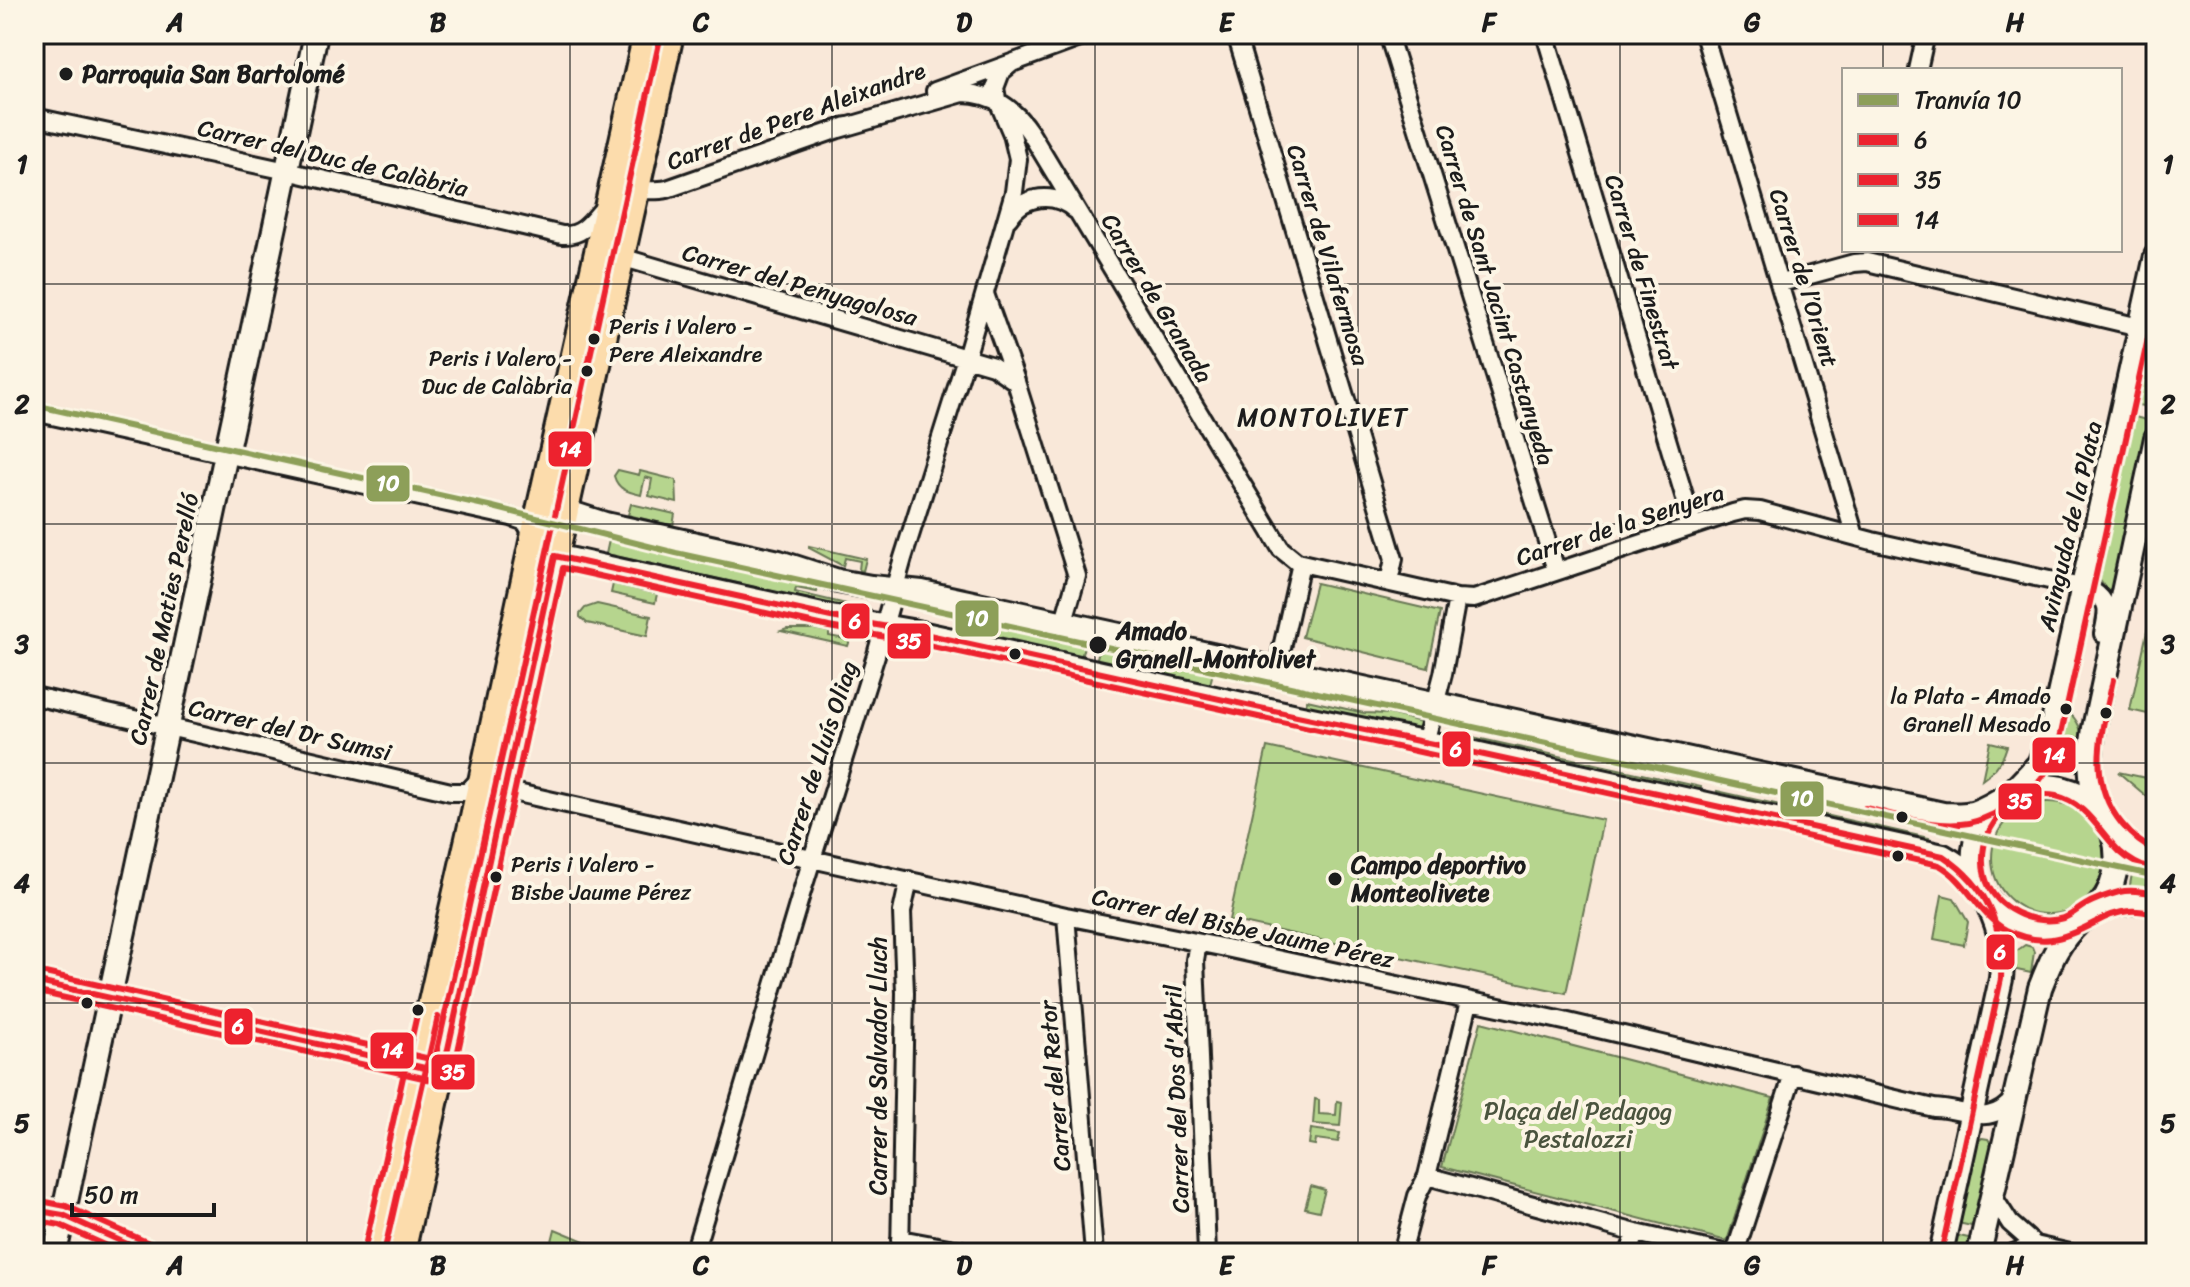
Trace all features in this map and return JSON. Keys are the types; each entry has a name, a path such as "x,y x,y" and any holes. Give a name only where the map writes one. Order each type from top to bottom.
{"main road":[{"name":"Carrer de Maties Perelló","path":"55,1253 316,34"},
{"path":"402,1253 555,556 553,510 608,203 646,34"},
{"path":"374,1253 533,537 553,510 621,257 671,34"},
{"name":"Avinguda de la Plata","path":"2005,798 2039,764 2049,740 2082,587 2148,330 2156,256"},
{"path":"1979,1253 2046,973 2054,951 2108,893 2115,875 2118,856 2114,837 2092,794 2091,750 2099,699 2156,438"},
{"path":"553,510 779,562 838,581 922,592 1943,814 1968,814 2037,786 2069,789 2083,796 2126,844 2156,861"},
{"path":"555,556 1943,856 1957,864 2007,920 2032,929 2064,928 2124,901 2156,904"},
{"path":"1941,1253 2002,970 1999,930 1983,896 1973,861 1974,842 1981,824 2005,798"},
{"path":"34,1210 63,1215 147,1253"}],"street":[{"name":"Carrer de Pere Aleixandre","path":"608,203 624,192 667,189 839,129 1012,63 1054,41 1091,34"},
{"name":"Carrer de Vilafermosa","path":"1236,34 1394,559 1389,582"},
{"name":"Carrer de Sant Jacint Castanyeda","path":"1388,34 1556,570"},
{"name":"Carrer de Finestrat","path":"1545,34 1693,525"},
{"name":"Carrer de l’Orient","path":"1704,34 1855,536"},
{"path":"1918,68 1926,34"},
{"path":"839,129 963,93 997,99 997,78 1012,63"},
{"name":"Carrer de Granada","path":"997,99 1026,127 1281,549 1288,556 1308,564"},
{"name":"Carrer de Lluís Oliag","path":"694,1253 1014,192 1018,159 1012,134 997,99"},
{"name":"Carrer del Duc de Calàbria","path":"34,117 287,171 562,235 573,236 582,230 602,213 608,203"},
{"name":"Carrer de Granada","path":"1004,227 1013,212 1032,199 1058,199 1079,214"},
{"path":"1781,283 1870,256 2148,330"},
{"name":"Carrer del Penyagolosa","path":"621,257 993,366 1016,382"},
{"path":"985,292 1077,576 1063,624"},
{"path":"34,412 511,517 525,522 540,547 555,556"},
{"name":"Carrer de la Senyera","path":"1308,564 1457,598 1474,599 1745,510 2082,587"},
{"path":"1277,670 1308,564"},
{"path":"2082,587 2104,599 2106,605 2099,699"},
{"path":"1425,743 1457,598"},
{"name":"Carrer del Dr Sumsi","path":"34,696 451,792 467,792 482,777"},
{"name":"Carrer del Bisbe Jaume Pérez","path":"504,790 1971,1114"},
{"name":"Carrer de Salvador Lluch","path":"900,1246 905,993 902,912 909,880"},
{"name":"Carrer del Retor","path":"1066,916 1094,1253"},
{"name":"Carrer del Dos d'Abril","path":"1198,943 1195,960 1207,1253"},
{"path":"34,981 443,1072"},
{"path":"1402,1253 1417,1196 1427,1176 1469,1002"},
{"path":"1735,1253 1793,1074"},
{"path":"1971,1114 1996,1114 2014,1098"},
{"path":"1427,1176 1636,1233 1724,1253"},
{"path":"1992,1195 2010,1223 2035,1245 2070,1253"},
{"path":"1629,1253 1636,1233"},
{"path":"2013,1253 2035,1245"},
{"path":"900,1246 976,1253"}],"green space":[{"path":"2148,351 2156,353 2153,408 2133,404"},
{"path":"2131,416 2150,421 2113,595 2110,595 2097,572"},
{"path":"618,470 639,475 640,471 676,480 677,503 649,496 652,479 645,477 641,495 624,490 614,476"},
{"path":"631,504 675,514 673,526 628,515"},
{"path":"609,540 861,596 818,589 817,592 796,588 795,592 859,607 858,610 606,554"},
{"path":"809,546 866,559 863,571 859,570 860,561 845,558 843,566"},
{"path":"1316,583 1440,612 1428,668 1302,637"},
{"path":"613,584 657,594 655,603 611,593"},
{"path":"2156,590 2156,716 2130,710"},
{"path":"597,604 651,616 647,636 587,623 580,617 585,608"},
{"path":"973,614 1086,638 1081,658 968,634"},
{"path":"814,629 850,640 848,646 781,631"},
{"path":"1101,642 1215,665 1209,688 1096,662"},
{"path":"1311,686 1418,710 1421,713 1309,692"},
{"path":"1307,700 1421,722 1414,730 1305,708"},
{"path":"2069,713 2078,725 2082,740 2064,736"},
{"path":"1471,720 1705,772 1704,778 1470,727"},
{"path":"1468,736 1701,787 1700,794 1467,742"},
{"path":"1990,742 2007,746 1998,765 1982,780"},
{"path":"1267,747 1603,820 1566,993 1229,920"},
{"path":"2060,751 2079,756 2072,769 2067,771 2059,767"},
{"path":"2118,772 2156,780 2156,787 2146,796"},
{"path":"1721,775 1932,821 1931,827 1719,780"},
{"path":"1717,791 1929,838 1928,844 1716,797"},
{"path":"2048,802 2070,806 2088,818 2100,836 2104,858 2100,880 2088,898 2070,910 2048,914 2026,910 2008,898 1996,880 1992,858 1996,836 2008,818 2026,806"},
{"path":"2140,865 2150,868 2144,892 2134,890 2130,885 2133,868"},
{"path":"1942,895 1954,898 1968,922 1964,945 1934,939"},
{"path":"2025,945 2032,947 2034,952 2031,973 2012,969 2015,952"},
{"name":"Plaça del Pedagog Pestalozzi","path":"1481,1022 1773,1098 1727,1241 1442,1167"},
{"path":"1315,1099 1319,1100 1319,1114 1336,1115 1337,1101 1342,1102 1340,1126 1313,1124"},
{"path":"1311,1129 1340,1133 1338,1142 1316,1139 1315,1145 1309,1144"},
{"path":"1982,1138 1988,1139 1993,1147 1976,1227 1958,1223 1974,1145"},
{"path":"1311,1186 1325,1190 1319,1211 1305,1208"},
{"path":"555,1229 613,1253 549,1253"},
{"path":"1955,1235 1973,1239 1970,1253 1951,1253"}],"tram line":[{"name":"10","path":"34,405 493,507 676,553 2156,876"}],"transit line":[{"name":"14","path":"36,971 435,1060 661,34"},
{"name":"14","path":"2156,302 2059,743 2042,777 1992,826 1983,860 1986,881 1995,896 2011,910 2032,918 2064,918 2093,901 2119,892 2156,894"},
{"name":"6","path":"555,556 1943,856 1972,881 1990,909 1999,941 2001,979 1941,1253"},
{"name":"6","path":"443,1072 555,556"},
{"name":"35","path":"34,991 441,1082 449,1080 453,1074 563,568 1939,865 1958,880 1996,923 2030,938 2061,937 2125,912 2154,914"},
{"name":"14","path":"2113,680 2101,737 2103,790 2125,828 2141,843 2156,851"},
{"name":"35","path":"1865,808 1916,820 1956,824 1980,820 2022,800 2056,796 2076,805 2124,855 2152,870"},
{"name":"6","path":"34,981 443,1072"},
{"name":"14","path":"364,1251 418,1010"},
{"name":"35","path":"384,1253 438,1017"},
{"name":"14","path":"36,1200 66,1206 151,1244"},
{"name":"6","path":"34,1210 63,1215 147,1253"},
{"name":"35","path":"34,1220 60,1225 123,1253"}],"place":[{"name":"Parroquia San Bartolomé","path":"66,74"},
{"name":"Peris i Valero - Pere Aleixandre","path":"594,339"},
{"name":"Peris i Valero - Duc de Calàbria","path":"587,371"},
{"name":"Amado Granell-Montolivet","path":"1098,645"},
{"name":"la Plata - Amado Granell Mesado","path":"2066,709"},
{"name":"Peris i Valero - Bisbe Jaume Pérez","path":"496,877"},
{"name":"Campo deportivo Monteolivete","path":"1335,879"}],"district":[{"name":"MONTOLIVET","path":"1323,417"}]}
